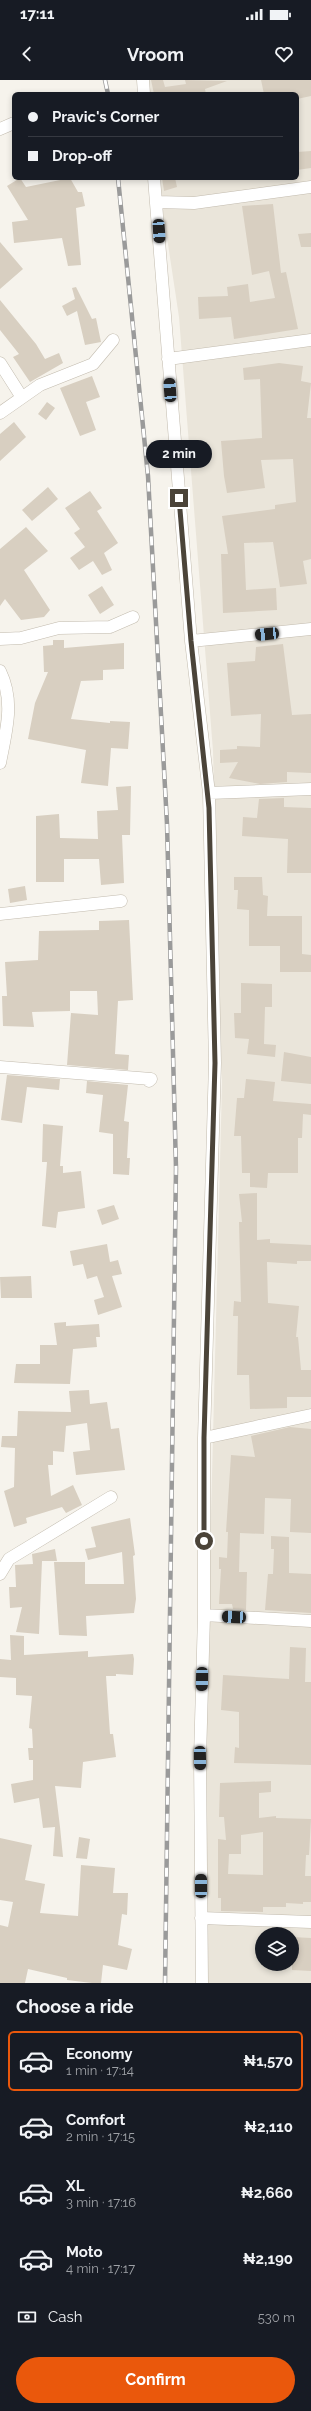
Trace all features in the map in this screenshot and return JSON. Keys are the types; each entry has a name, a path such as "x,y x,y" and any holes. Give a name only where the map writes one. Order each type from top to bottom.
{"street":[{"path":"143,80 144,92"},
{"path":"0,129 12,125"},
{"path":"154,180 191,641 209,793 215,1063 204,1438 204,1615 200,1758 202,1983"},
{"path":"157,202 194,203 311,187"},
{"path":"0,412 21,396 40,385 93,364 113,340"},
{"path":"168,359 311,340"},
{"path":"0,363 21,396"},
{"path":"0,639 21,638 59,628 110,627 133,618"},
{"path":"191,641 311,630"},
{"path":"0,671 9,698 10,711 0,763"},
{"path":"209,793 311,789"},
{"path":"0,914 121,901"},
{"path":"0,1067 151,1079 149,1081"},
{"path":"204,1438 311,1415"},
{"path":"0,1574 9,1560 111,1498"},
{"path":"204,1615 311,1621"},
{"path":"201,1918 311,1922"}],"shaded area":[{"path":"143,80 311,80 311,1983 205,1983 203,1828 222,1084 213,751 179,317 158,180 299,180 299,92 145,92"}],"building":[{"path":"151,80 163,80 165,87 186,84 185,80 227,81 205,89 206,92 154,92"},
{"path":"261,80 311,80 311,96 299,99 299,92 264,92"},
{"path":"311,151 311,168 299,170 299,152"},
{"path":"17,180 21,180 26,187 60,180 71,180 78,192 82,192 85,206 76,208 81,265 68,266 62,238 14,243 12,222 28,220 7,186"},
{"path":"162,180 175,180 177,187 164,191"},
{"path":"273,204 281,273 286,272 298,329 234,339 231,317 199,319 198,297 228,296 227,287 248,284 250,302 275,298 269,271 252,275 242,206"},
{"path":"311,233 311,247 301,247 298,234"},
{"path":"0,242 23,269 0,289"},
{"path":"76,287 92,319 96,318 101,342 85,345 77,311 67,316 62,306 75,299 72,288"},
{"path":"0,300 36,344 45,359 59,353 63,363 30,382 13,357 19,354 0,330"},
{"path":"279,363 303,366 301,381 311,383 307,418 311,418 311,559 303,561 307,584 280,587 273,542 244,543 246,590 276,588 277,610 223,613 221,554 228,554 222,516 275,509 275,505 296,502 293,459 261,460 265,488 227,493 224,476 221,441 262,438 260,379 244,380 243,368"},
{"path":"92,376 100,397 86,402 96,430 80,436 60,388"},
{"path":"47,402 55,408 46,420 38,414"},
{"path":"14,422 26,437 0,461 0,434"},
{"path":"48,487 58,499 32,521 22,510"},
{"path":"90,491 102,508 97,511 118,543 104,553 112,570 102,575 93,561 79,570 70,558 85,547 74,533 80,529 65,508"},
{"path":"26,527 48,551 24,570 50,610 44,617 21,620 5,599 0,606 0,549"},
{"path":"102,586 114,605 100,614 88,595"},
{"path":"53,640 64,640 64,648 124,643 124,669 103,670 103,680 81,681 71,719 110,723 110,721 130,722 128,749 111,748 108,786 81,783 86,750 28,739 35,703 48,672 44,672 43,646 53,645"},
{"path":"283,644 292,715 311,714 311,773 287,772 287,782 260,784 229,778 238,762 220,763 220,750 237,749 237,746 260,747 261,714 231,716 227,663 255,661 256,647"},
{"path":"131,786 130,835 122,835 124,883 101,885 99,859 64,859 64,882 36,882 36,816 59,814 60,838 98,839 97,811 118,810 116,787"},
{"path":"284,798 284,807 311,808 311,873 287,873 288,839 242,836 243,817 257,818 259,799"},
{"path":"234,877 262,877 263,895 268,896 267,916 302,916 302,954 311,955 311,972 280,972 280,946 249,946 249,910 237,909 238,890 234,890"},
{"path":"25,886 27,900 10,903 8,889"},
{"path":"129,920 133,1000 118,1001 115,1054 129,1055 128,1070 67,1065 71,1013 98,1015 97,991 70,991 70,1011 32,1012 34,1027 3,1026 2,996 7,996 5,962 38,960 39,931 99,930 99,921"},
{"path":"241,983 272,984 272,1007 265,1007 264,1044 276,1045 275,1057 247,1054 249,1039 235,1038 234,1013 241,1013"},
{"path":"284,1052 311,1057 311,1084 281,1081"},
{"path":"7,1075 60,1079 59,1090 27,1087 22,1123 1,1120"},
{"path":"246,1079 275,1082 273,1101 311,1104 311,1115 303,1114 302,1138 298,1138 298,1173 268,1173 267,1188 250,1187 250,1173 242,1173 241,1136 234,1136 237,1098 244,1098"},
{"path":"87,1081 128,1085 124,1121 129,1122 127,1158 130,1158 129,1175 113,1174 113,1134 99,1132 103,1095 86,1093"},
{"path":"43,1124 63,1126 60,1166 63,1166 63,1173 81,1171 85,1208 58,1212 56,1228 42,1226 47,1162 42,1162"},
{"path":"257,1193 257,1240 270,1239 270,1243 311,1245 311,1261 297,1261 297,1264 267,1262 268,1303 299,1306 296,1337 298,1337 301,1370 311,1370 311,1397 287,1397 287,1408 250,1409 249,1375 237,1375 238,1316 233,1316 234,1301 241,1302 239,1222 242,1222 239,1194"},
{"path":"114,1205 119,1219 102,1225 97,1210"},
{"path":"107,1244 110,1262 118,1260 122,1274 112,1276 122,1307 98,1315 94,1300 104,1297 97,1276 87,1279 83,1264 73,1266 70,1251"},
{"path":"31,1276 32,1298 1,1298 0,1277"},
{"path":"66,1322 66,1326 99,1324 100,1337 96,1337 97,1347 73,1349 70,1384 14,1383 16,1364 40,1364 40,1345 57,1345 54,1323"},
{"path":"89,1390 90,1404 107,1402 111,1429 119,1428 125,1470 76,1475 73,1452 90,1450 87,1423 66,1426 64,1452 53,1451 53,1465 48,1465 51,1496 73,1485 82,1505 66,1513 62,1507 26,1518 27,1523 14,1527 4,1491 14,1487 15,1448 1,1447 2,1436 17,1436 18,1411 71,1412 69,1391"},
{"path":"290,1427 311,1429 311,1533 290,1532 291,1499 265,1498 264,1534 240,1533 239,1572 247,1572 246,1610 233,1609 232,1604 219,1604 221,1569 219,1569 219,1557 227,1558 228,1532 226,1532 231,1455 255,1457 251,1436"},
{"path":"130,1518 135,1555 133,1556 136,1599 134,1613 86,1616 87,1636 59,1635 54,1562 85,1562 85,1584 124,1584 122,1552 88,1560 85,1549 96,1547 91,1527"},
{"path":"271,1536 289,1537 289,1573 311,1574 311,1613 265,1610 268,1574 273,1574 274,1549 271,1549"},
{"path":"55,1549 57,1561 42,1561 39,1634 16,1632 22,1607 10,1608 9,1587 16,1587 15,1565 33,1564 32,1554"},
{"path":"10,1635 24,1636 24,1655 88,1651 88,1657 133,1654 133,1675 116,1674 116,1676 106,1676 110,1734 113,1734 116,1757 83,1762 81,1788 55,1786 63,1857 53,1856 55,1827 43,1828 39,1798 14,1803 11,1784 33,1780 33,1760 29,1760 28,1748 33,1748 32,1729 29,1728 32,1696 16,1695 16,1678 0,1677 0,1659 11,1660"},
{"path":"290,1647 306,1648 305,1682 311,1682 311,1765 234,1763 235,1747 239,1748 239,1712 221,1710 223,1675 289,1679"},
{"path":"271,1781 271,1792 259,1793 259,1818 276,1816 276,1818 311,1819 309,1855 306,1855 305,1876 311,1876 311,1902 303,1902 303,1904 286,1903 286,1907 263,1907 263,1912 221,1911 221,1898 218,1898 218,1839 226,1840 224,1817 219,1817 220,1783","holes":["263,1832 263,1875 228,1874 229,1854 241,1854 241,1835"]},
{"path":"79,1837 90,1839 87,1859 76,1858"},
{"path":"0,1838 32,1845 25,1880 45,1884 40,1913 78,1916 81,1865 115,1868 113,1893 128,1893 127,1915 122,1914 118,1945 132,1949 127,1970 103,1965 101,1983 92,1983 67,1980 67,1978 28,1969 25,1983 0,1983 0,1925 8,1927 13,1902 0,1900"},
{"path":"299,1937 311,1938 311,1971 299,1970"}],"railway":[{"path":"105,80 108,92"},
{"path":"118,180 148,476 167,824 176,1168 165,1983"}],"route":[{"path":"179,498 191,641 209,793 215,1063 204,1438 204,1541"}]}
